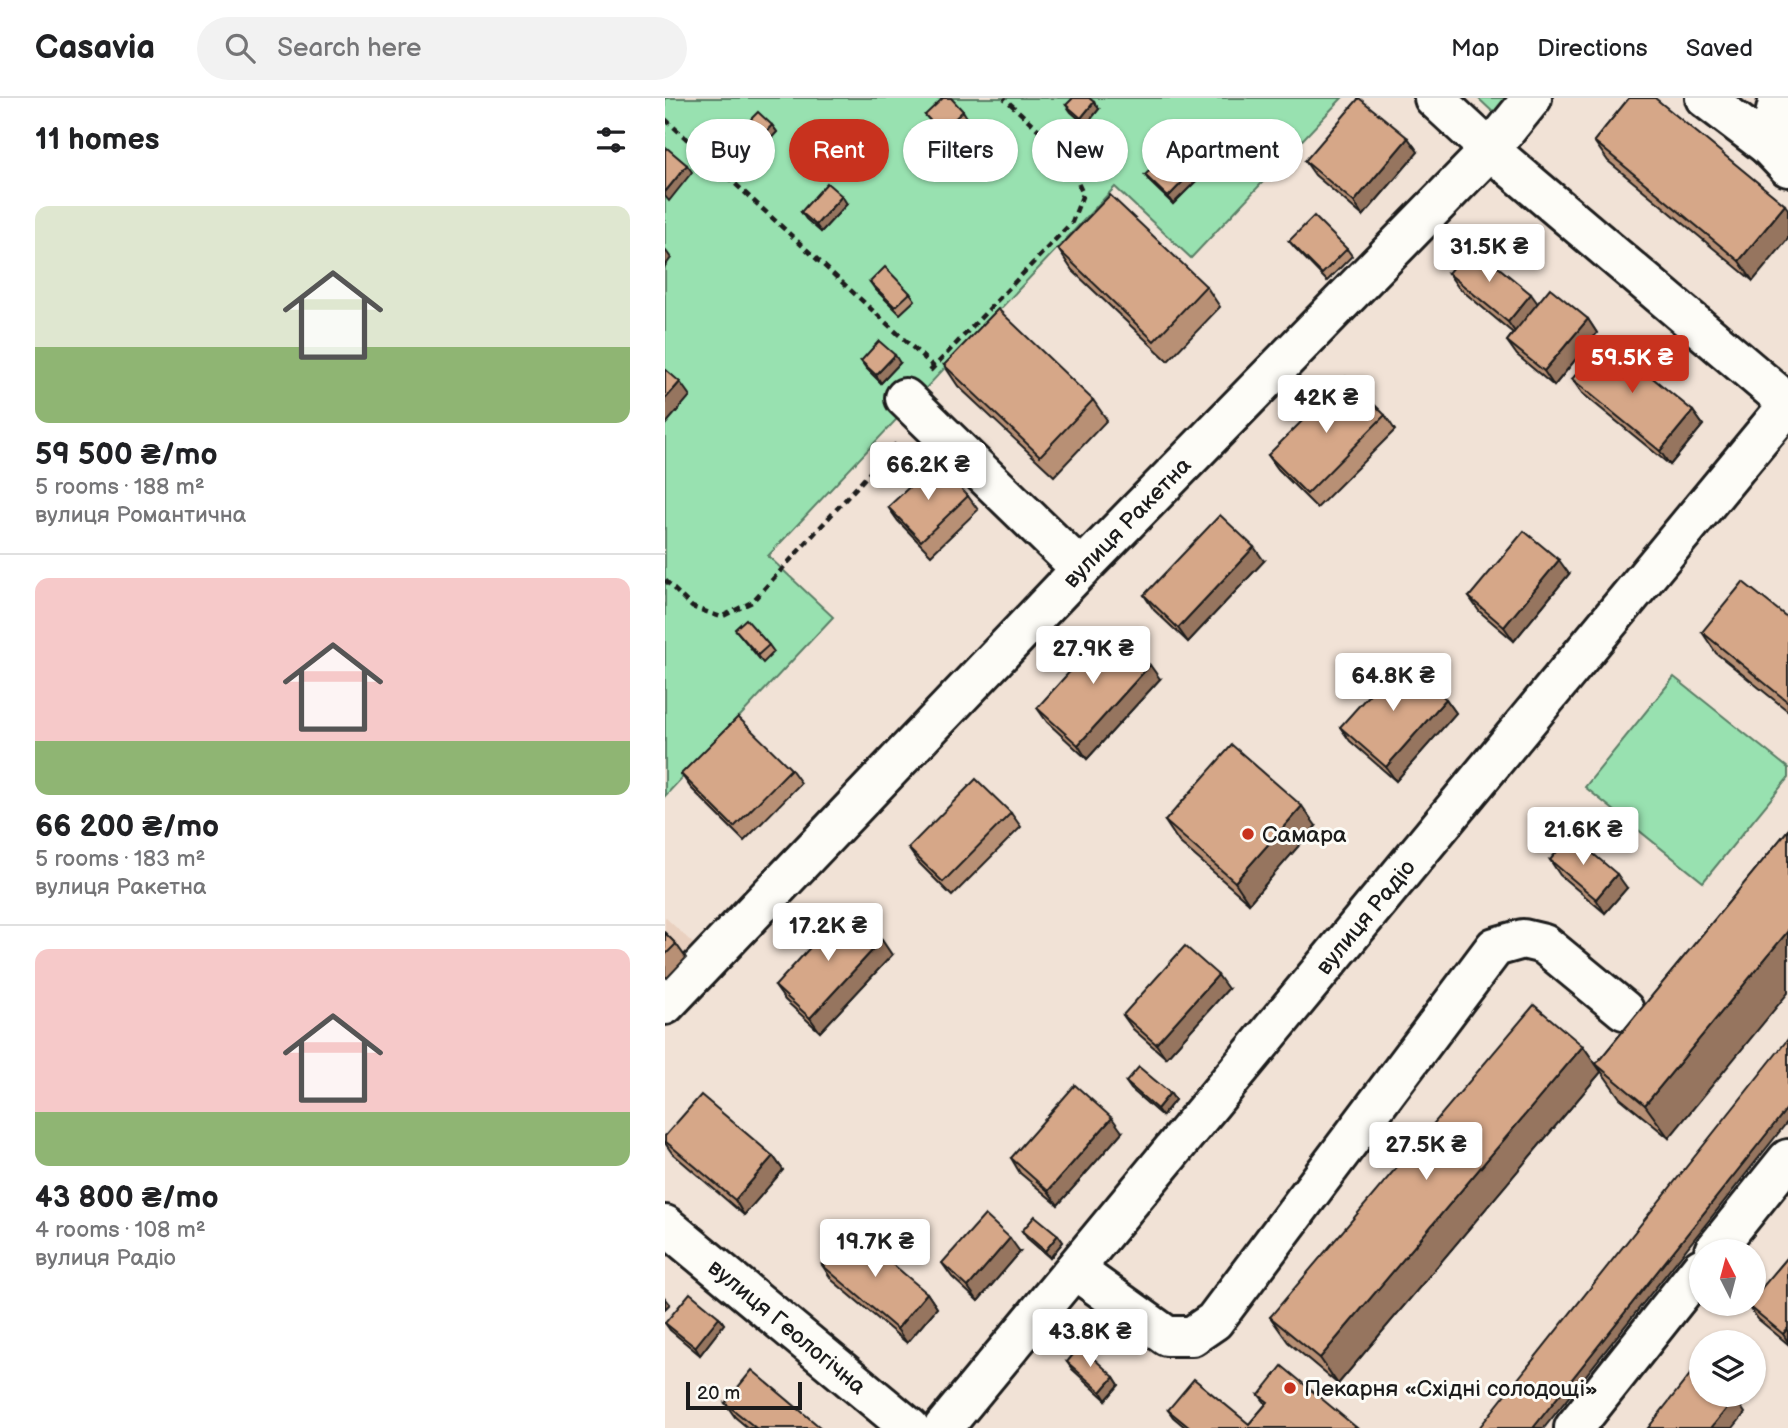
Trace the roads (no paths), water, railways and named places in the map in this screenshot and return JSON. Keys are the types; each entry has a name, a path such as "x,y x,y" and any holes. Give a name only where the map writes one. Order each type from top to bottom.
{"street":[{"path":"1434,98 1490,150 1788,404"},
{"name":"вулиця Ракетна","path":"665,1005 1081,569 1490,150 1532,98"},
{"path":"1705,98 1778,157"},
{"path":"1778,157 1779,98"},
{"name":"вулиця Радіо","path":"943,1428 1788,404"},
{"path":"914,406 1081,569"},
{"path":"1075,1270 1167,1336 1192,1336 1214,1321 1495,947 1523,939 1544,944 1624,1010"},
{"path":"1724,1239 1788,1159"},
{"name":"вулиця Геологічна","path":"665,1225 910,1428"},
{"path":"1574,1428 1689,1283"}],"place":[{"name":"Самара","path":"1248,834"},
{"name":"Пекарня «Східні солодощі»","path":"1290,1388"}]}
